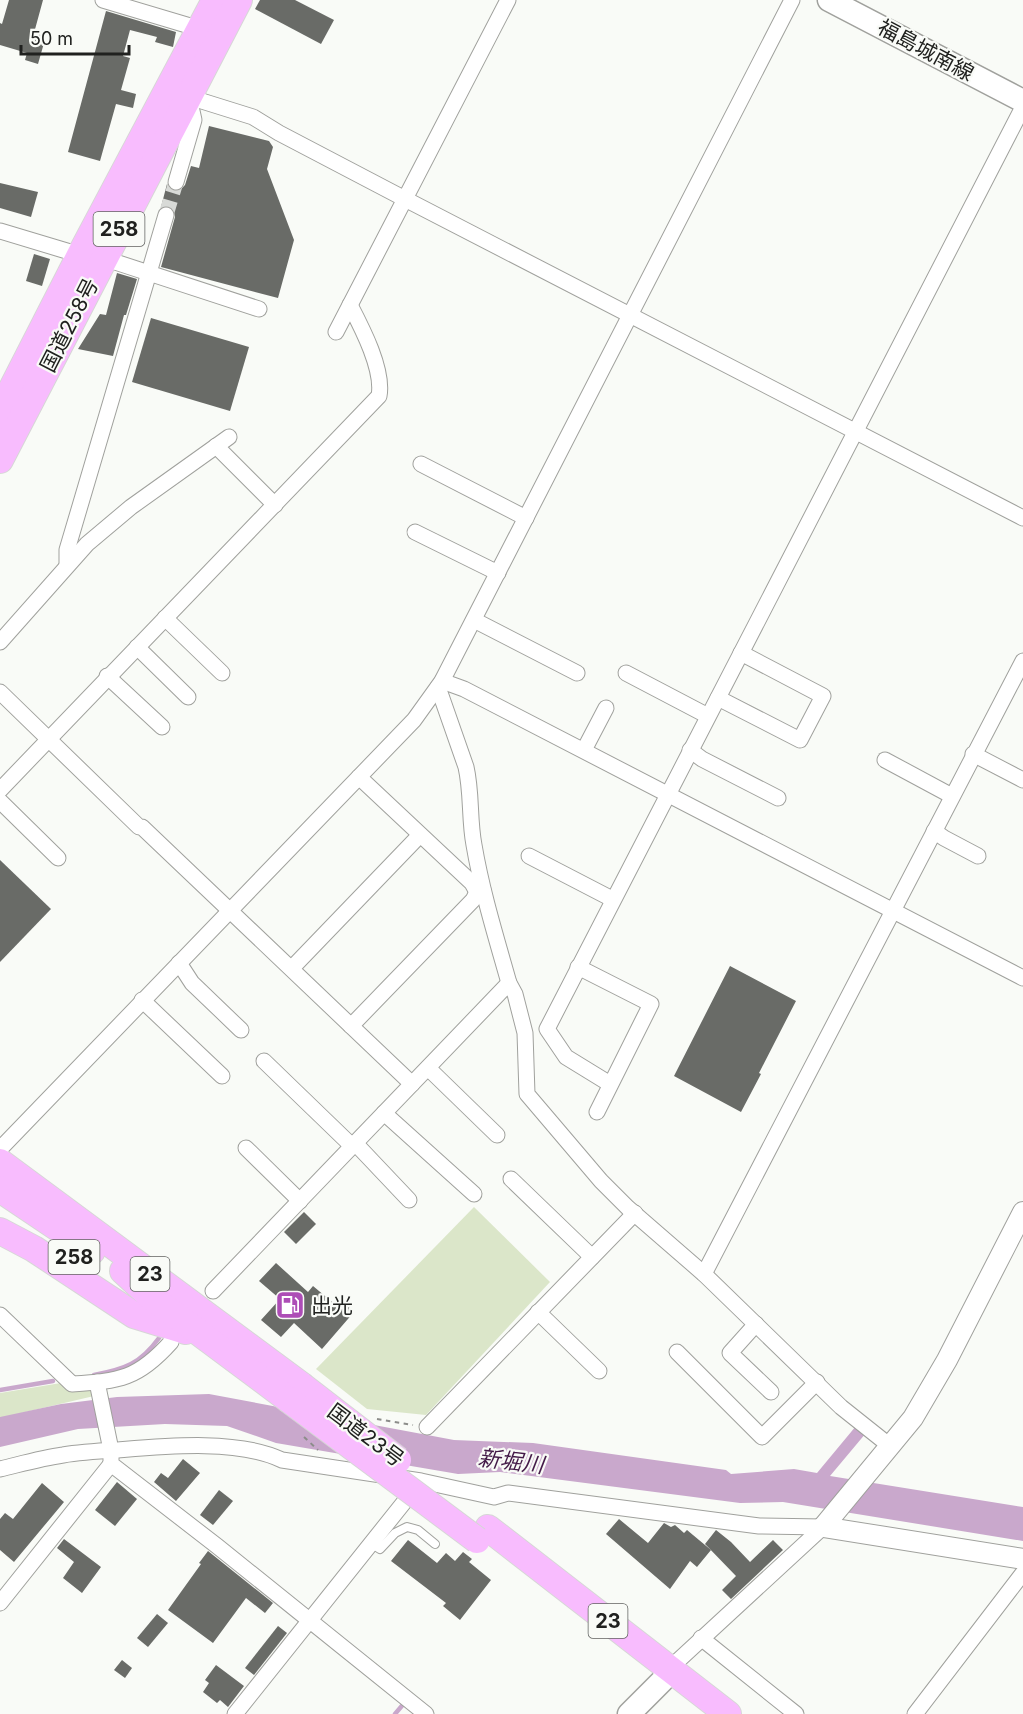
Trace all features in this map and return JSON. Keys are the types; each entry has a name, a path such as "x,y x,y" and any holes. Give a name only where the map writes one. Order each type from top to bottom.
{"highway":[{"name":"国道258号","path":"0,459 92,256 215,0"},
{"name":"国道258号","path":"2,409 189,97 239,0"},
{"name":"国道23号","path":"0,1162 295,1392 666,1675 728,1714"},
{"name":"国道23号","path":"0,1189 124,1272 150,1296 204,1337 295,1392"},
{"name":"258","path":"0,1214 116,1282 150,1296"},
{"path":"0,1231 34,1248 134,1315 204,1337"},
{"name":"国道23号","path":"666,1675 705,1714"}],"main road":[{"name":"福島城南線","path":"829,0 1023,101"},
{"path":"628,1714 666,1675"}],"street":[{"path":"103,0 200,29"},
{"path":"336,332 507,0"},
{"path":"0,1149 414,720 440,684 792,0"},
{"path":"176,182 194,120 189,97 253,117 405,199 1023,518"},
{"path":"547,1029 612,899 1023,107"},
{"path":"68,565 67,550 166,215"},
{"path":"0,231 92,256 259,309"},
{"path":"0,789 379,396 379,382 369,345 350,305"},
{"path":"0,642 87,544 122,514 223,441 275,505"},
{"path":"421,464 526,518"},
{"path":"415,532 498,573"},
{"path":"165,618 222,673"},
{"path":"474,620 577,674"},
{"path":"137,647 188,697"},
{"path":"718,698 800,740 822,696 741,653"},
{"path":"704,1274 1023,661"},
{"path":"626,673 708,716"},
{"path":"107,676 162,728"},
{"path":"440,684 464,689 1023,978"},
{"path":"440,684 469,779 471,824 480,891 509,983 515,994 525,1033 527,1043 525,1088 527,1094 601,1181 704,1274 842,1407 890,1446"},
{"path":"0,692 139,827 142,826 412,1084"},
{"path":"584,750 606,708"},
{"path":"690,750 702,759 778,798"},
{"path":"973,754 1023,780"},
{"path":"885,760 952,796"},
{"path":"360,777 480,891"},
{"path":"0,801 58,858"},
{"path":"934,831 978,856"},
{"path":"292,969 420,835"},
{"path":"530,856 612,899"},
{"path":"351,1026 480,891"},
{"path":"179,963 192,983 241,1030"},
{"path":"578,967 651,1004 597,1112"},
{"path":"213,1291 509,983"},
{"path":"142,1000 222,1076"},
{"path":"525,1033 547,1029"},
{"path":"547,1029 566,1057 610,1084"},
{"path":"264,1061 410,1200"},
{"path":"428,1068 497,1135"},
{"path":"384,1113 474,1194"},
{"path":"246,1148 300,1201"},
{"path":"512,1179 592,1257"},
{"path":"666,1675 701,1638 823,1527 913,1418 947,1359 1023,1212"},
{"path":"427,1427 634,1213"},
{"path":"538,1312 599,1371"},
{"path":"0,1314 72,1384 98,1387 137,1374 154,1362 171,1342"},
{"path":"756,1324 730,1353 771,1392"},
{"path":"677,1352 762,1437 817,1382"},
{"path":"98,1387 110,1451 217,1546 426,1714"},
{"path":"0,1469 62,1455 198,1445 228,1448 273,1456 282,1460 421,1481 494,1497 508,1493 759,1526 823,1527 1023,1559"},
{"path":"0,1603 110,1451"},
{"path":"235,1714 421,1481"},
{"path":"915,1714 1023,1574"},
{"path":"701,1638 796,1714"}],"lane":[{"path":"372,1544 380,1549 395,1533 407,1527 418,1530 435,1544"}],"path":[{"path":"373,1418 427,1427"}],"green space":[{"path":"474,1207 550,1282 426,1415 367,1409 316,1369"},
{"path":"61,1383 66,1389 92,1387 94,1396 0,1418 0,1393"}],"water":[{"name":"新堀川","path":"209,1394 454,1440 533,1443 726,1470 731,1474 794,1469 817,1473 856,1426 866,1433 830,1476 1023,1507 1023,1541 783,1502 740,1503 500,1472 458,1474 276,1443 227,1426 165,1424 78,1429 0,1447 0,1417 61,1404 117,1397"}],"building":[{"path":"9,0 43,0 34,33 46,36 38,64 25,60 27,53 0,45 0,23 2,24"},
{"path":"260,0 295,0 334,20 321,44 255,9"},
{"path":"106,11 176,32 173,47 155,42 157,37 130,30 123,56 130,58 121,90 136,94 133,108 116,104 100,161 68,152"},
{"path":"209,126 269,141 273,147 267,169 294,240 278,298 161,267 175,217 173,208 161,207 167,184 173,191 179,191 185,185 191,166 199,168"},
{"path":"0,183 38,192 31,217 0,208"},
{"path":"34,254 50,259 42,286 26,281"},
{"path":"117,273 137,279 113,356 78,349 100,314 106,315"},
{"path":"151,318 249,347 230,411 132,382"},
{"path":"0,860 51,909 0,962"},
{"path":"730,966 796,1001 741,1112 674,1076"},
{"path":"304,1212 316,1224 296,1244 284,1232"},
{"path":"276,1263 308,1292 313,1286 337,1306 342,1301 354,1312 322,1349 294,1323 281,1337 261,1320 280,1299 259,1281"},
{"path":"183,1459 200,1473 176,1501 154,1482 161,1473 168,1478"},
{"path":"117,1482 137,1499 115,1526 95,1510"},
{"path":"42,1483 64,1502 14,1562 0,1550 0,1519 5,1513 13,1519"},
{"path":"219,1490 233,1501 213,1525 200,1515"},
{"path":"619,1519 648,1543 664,1523 671,1527 675,1525 684,1533 687,1530 711,1550 697,1567 690,1561 670,1589 606,1534"},
{"path":"716,1530 750,1562 773,1540 783,1550 731,1599 722,1590 736,1576 705,1544"},
{"path":"64,1539 101,1567 82,1593 63,1578 74,1562 57,1548"},
{"path":"408,1540 437,1563 446,1553 455,1561 463,1552 472,1559 469,1562 491,1580 460,1620 443,1606 446,1603 391,1561"},
{"path":"208,1551 273,1603 265,1613 246,1598 213,1643 168,1610"},
{"path":"157,1614 168,1623 148,1647 137,1638"},
{"path":"278,1626 287,1633 254,1675 245,1668"},
{"path":"122,1660 132,1668 125,1678 114,1670"},
{"path":"216,1665 244,1686 228,1707 220,1700 217,1703 203,1692 209,1683 205,1680"}],"waterway":[{"path":"94,1375 131,1364 145,1354 159,1338"},
{"path":"0,1390 53,1381"},
{"path":"395,1714 406,1701"}],"tunnel":[{"path":"166,215 176,182"}],"place":[{"name":"出光","path":"290,1305"}]}
